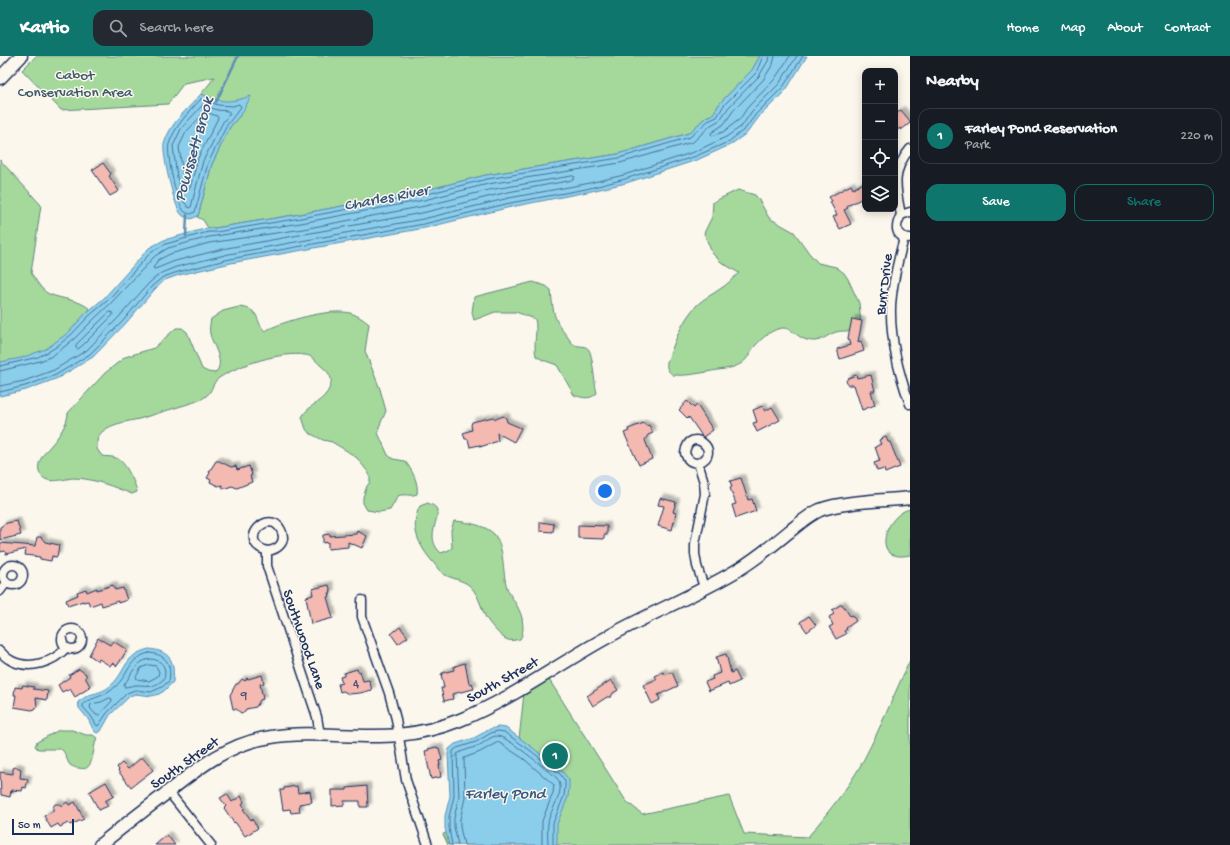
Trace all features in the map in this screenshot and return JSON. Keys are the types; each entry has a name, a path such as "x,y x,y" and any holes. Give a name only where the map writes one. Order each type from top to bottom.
{"street":[{"path":"0,78 21,56"},
{"path":"910,149 898,166 896,178 900,215 910,212"},
{"name":"Burr Drive","path":"900,215 896,224 897,231 907,238 898,261 891,311 896,359 910,404"},
{"path":"698,463 704,482 704,494 695,554 704,588"},
{"name":"South Street","path":"100,845 207,762 240,745 272,737 320,735 399,735 441,726 476,712 536,680 630,624 737,571 807,517 819,510 839,505 910,498"},
{"name":"Southwood Lane","path":"267,551 267,566 317,717 320,735"},
{"path":"0,591 6,583"},
{"path":"362,600 362,616 389,693 396,719 406,780 428,845"},
{"path":"0,652 12,661 26,665 42,663 59,655 66,648"},
{"path":"168,792 211,845"}],"green space":[{"name":"Cabot Conservation Area","path":"36,56 760,56 752,70 720,103 713,114 706,117 689,133 618,154 486,175 422,191 300,214 208,228 203,220 197,217 212,164 230,127 242,113 234,102 218,101 201,94 215,77 184,83 168,104 61,110 22,70"},
{"path":"0,160 41,205 31,273 41,287 49,294 76,301 90,309 82,318 85,320 50,350 0,367"},
{"path":"738,190 755,195 769,218 794,232 818,263 836,267 844,273 859,303 861,324 851,331 836,332 814,341 804,339 789,329 779,328 764,337 753,348 748,357 738,365 694,374 673,375 668,370 667,362 679,332 691,311 705,298 725,286 739,273 721,262 712,253 704,233 712,217 713,202"},
{"path":"533,282 546,286 551,290 556,320 562,330 573,344 586,347 589,350 592,358 597,393 592,397 583,398 574,395 557,365 536,356 535,319 516,312 495,312 474,320 472,313 474,297"},
{"path":"239,307 251,310 265,331 283,323 307,316 331,312 350,313 360,317 369,324 365,351 380,389 386,411 378,433 388,455 393,459 405,461 410,468 416,481 417,494 398,496 390,510 379,512 367,510 363,503 363,497 370,482 368,472 357,458 347,451 332,442 323,440 309,433 302,417 308,409 320,400 327,392 331,383 330,377 327,372 311,357 307,355 295,354 260,360 237,368 217,380 207,395 200,400 139,419 116,424 101,433 98,437 97,449 102,456 114,457 124,464 135,484 137,492 132,494 103,483 81,478 51,481 47,480 41,475 39,470 40,460 63,429 68,413 105,373 125,357 154,348 176,328 182,328 187,332 202,369 215,373 218,369 219,359 210,334 211,319 223,311"},
{"path":"428,503 436,508 437,517 433,541 441,553 452,548 451,530 454,521 470,523 486,528 498,539 502,552 505,582 522,618 523,632 520,639 505,639 495,630 485,616 473,589 463,582 442,573 427,555 417,535 415,521 420,506"},
{"path":"910,509 910,555 897,556 889,552 885,546 885,537 888,528 894,520 901,513"},
{"path":"910,660 910,845 448,845 443,834 456,829 518,749 524,693 548,678 626,801 642,814 729,796 744,834 808,837 843,792 862,763"},
{"path":"59,730 72,730 86,735 93,735 97,738 92,759 88,767 84,769 70,765 61,749 38,749 35,746 37,742"}],"water":[{"path":"760,56 807,56 786,90 759,117 747,133 730,145 697,160 626,183 511,207 425,228 231,263 179,275 165,280 155,289 126,323 93,357 58,378 26,390 0,396 0,362 21,358 46,349 69,332 86,313 104,298 149,248 164,240 208,228 300,214 422,191 486,175 618,154 689,133 706,117 713,114 720,103 752,70"},
{"path":"201,94 226,101 251,96 242,113 230,127 212,164 198,216 191,219 182,215 172,192 164,144 175,123"},
{"path":"149,649 162,652 170,659 173,669 173,682 159,694 152,696 135,694 130,696 110,715 101,731 97,733 94,731 88,719 79,708 78,702 89,695 109,687 115,682 129,660 140,652"},
{"name":"Farley Pond","path":"498,727 506,728 533,748 563,772 569,780 568,797 557,824 557,845 449,845 445,828 445,816 450,796 449,749 455,744 474,738 490,729"}],"building":[{"path":"901,110 910,121 910,123 901,130 900,128 898,130 898,112"},
{"path":"103,163 111,174 109,176 119,191 110,196 92,170"},
{"path":"862,184 862,198 847,206 848,208 844,210 851,224 840,229 833,217 837,215 829,197 851,185 853,189"},
{"path":"852,319 862,321 858,342 861,341 864,351 840,359 837,349 850,345 848,338"},
{"path":"856,375 857,378 871,375 875,391 871,391 875,405 862,410 854,385 848,385 846,381 848,378"},
{"path":"687,401 694,408 697,405 713,430 703,437 689,417 688,419 679,410"},
{"path":"763,406 765,411 772,407 780,420 757,432 753,423 757,422 753,410"},
{"path":"503,416 506,418 507,422 521,428 514,442 497,433 498,441 480,447 480,445 470,447 468,439 465,439 463,433 472,430 472,422 493,417 496,419"},
{"path":"644,423 646,426 649,425 653,433 648,435 645,440 652,459 639,465 624,433 629,431 628,429"},
{"path":"886,437 888,442 890,442 900,467 885,473 884,469 877,471 874,463 880,461 875,447 881,444 879,440"},
{"path":"216,461 231,467 236,466 237,470 249,466 252,475 250,476 252,482 237,488 232,486 223,489 222,485 218,486 210,482 211,480 207,478"},
{"path":"741,478 748,500 752,499 756,511 736,518 732,505 736,504 730,488 732,487 730,481"},
{"path":"660,498 676,502 673,512 676,513 672,530 658,526 664,506 658,505"},
{"path":"17,521 21,535 0,540 0,527 7,523"},
{"path":"540,522 554,524 553,532 540,531"},
{"path":"578,525 607,526 607,535 604,535 604,539 578,538"},
{"path":"357,531 367,536 362,548 348,542 348,547 328,549 328,542 323,543 323,535 330,534 330,536 356,534"},
{"path":"37,537 41,537 45,542 59,545 57,557 52,556 51,561 40,559 40,557 25,555 26,549 6,554 5,551 0,552 0,543 35,546"},
{"path":"113,585 115,590 123,588 127,600 102,606 101,602 90,606 88,601 83,601 68,606 66,600 78,595 77,592 86,589 87,592 97,588 97,590"},
{"path":"329,585 331,593 329,593 330,596 327,597 333,618 311,624 306,597 313,595 312,589"},
{"path":"842,604 850,616 852,615 856,621 846,628 847,629 844,631 846,634 836,639 829,627 833,625 829,617 834,614 832,610"},
{"path":"809,616 816,625 807,632 800,622"},
{"path":"400,627 408,637 398,644 391,634"},
{"path":"98,638 110,645 113,641 127,650 117,666 112,663 110,666 89,655"},
{"path":"726,654 731,673 735,671 740,681 729,686 728,683 709,691 705,682 713,679 712,676 720,673 716,657"},
{"path":"465,663 469,684 472,683 474,689 452,694 453,699 444,701 441,688 444,688 441,674 454,670 453,667"},
{"path":"79,669 86,674 86,679 90,686 88,687 89,688 75,697 70,689 62,692 58,685 70,677 69,675"},
{"path":"357,669 358,672 360,671 363,681 369,680 372,690 349,694 343,691 340,692 338,684 342,683 340,677 344,676 344,673"},
{"path":"663,672 665,675 672,672 678,686 658,695 660,700 652,704 643,685 657,679 655,676"},
{"path":"262,675 264,683 260,684 263,699 260,700 256,707 246,709 241,713 236,709 233,709 230,695 236,684 238,684 242,679 245,681 247,678"},
{"path":"611,680 618,690 613,693 611,697 607,697 593,706 587,696"},
{"path":"23,685 34,687 33,689 48,691 47,700 36,698 37,706 32,710 14,707 16,695 14,695 15,687 22,688"},
{"path":"437,747 439,748 442,760 439,761 441,777 431,779 425,751"},
{"path":"142,757 153,770 131,787 118,771 119,770 117,767 122,763 128,769"},
{"path":"16,767 21,769 20,778 28,779 26,788 23,787 22,791 12,790 10,797 1,795 0,772 13,774 13,768"},
{"path":"106,782 114,796 105,801 108,806 99,810 89,792"},
{"path":"297,786 298,793 310,791 312,802 299,804 300,812 291,813 290,809 283,810 280,790"},
{"path":"367,786 368,807 360,807 360,801 344,801 344,805 332,806 332,790 347,790 347,788"},
{"path":"227,794 232,802 241,796 244,802 242,804 245,808 243,809 258,828 245,836 224,808 226,806 220,798"},
{"path":"67,802 69,805 75,802 84,819 70,825 68,823 60,827 58,824 51,828 44,816 53,811 55,804 62,806"},
{"path":"167,835 175,845 155,845"}],"waterway":[{"name":"Powissett Brook","path":"216,102 238,56"},
{"name":"Powissett Brook","path":"186,236 187,215"}],"place":[{"name":"Farley Pond Reservation","path":"555,756"}],"water label":[{"name":"Charles River","path":"386,196"}]}
